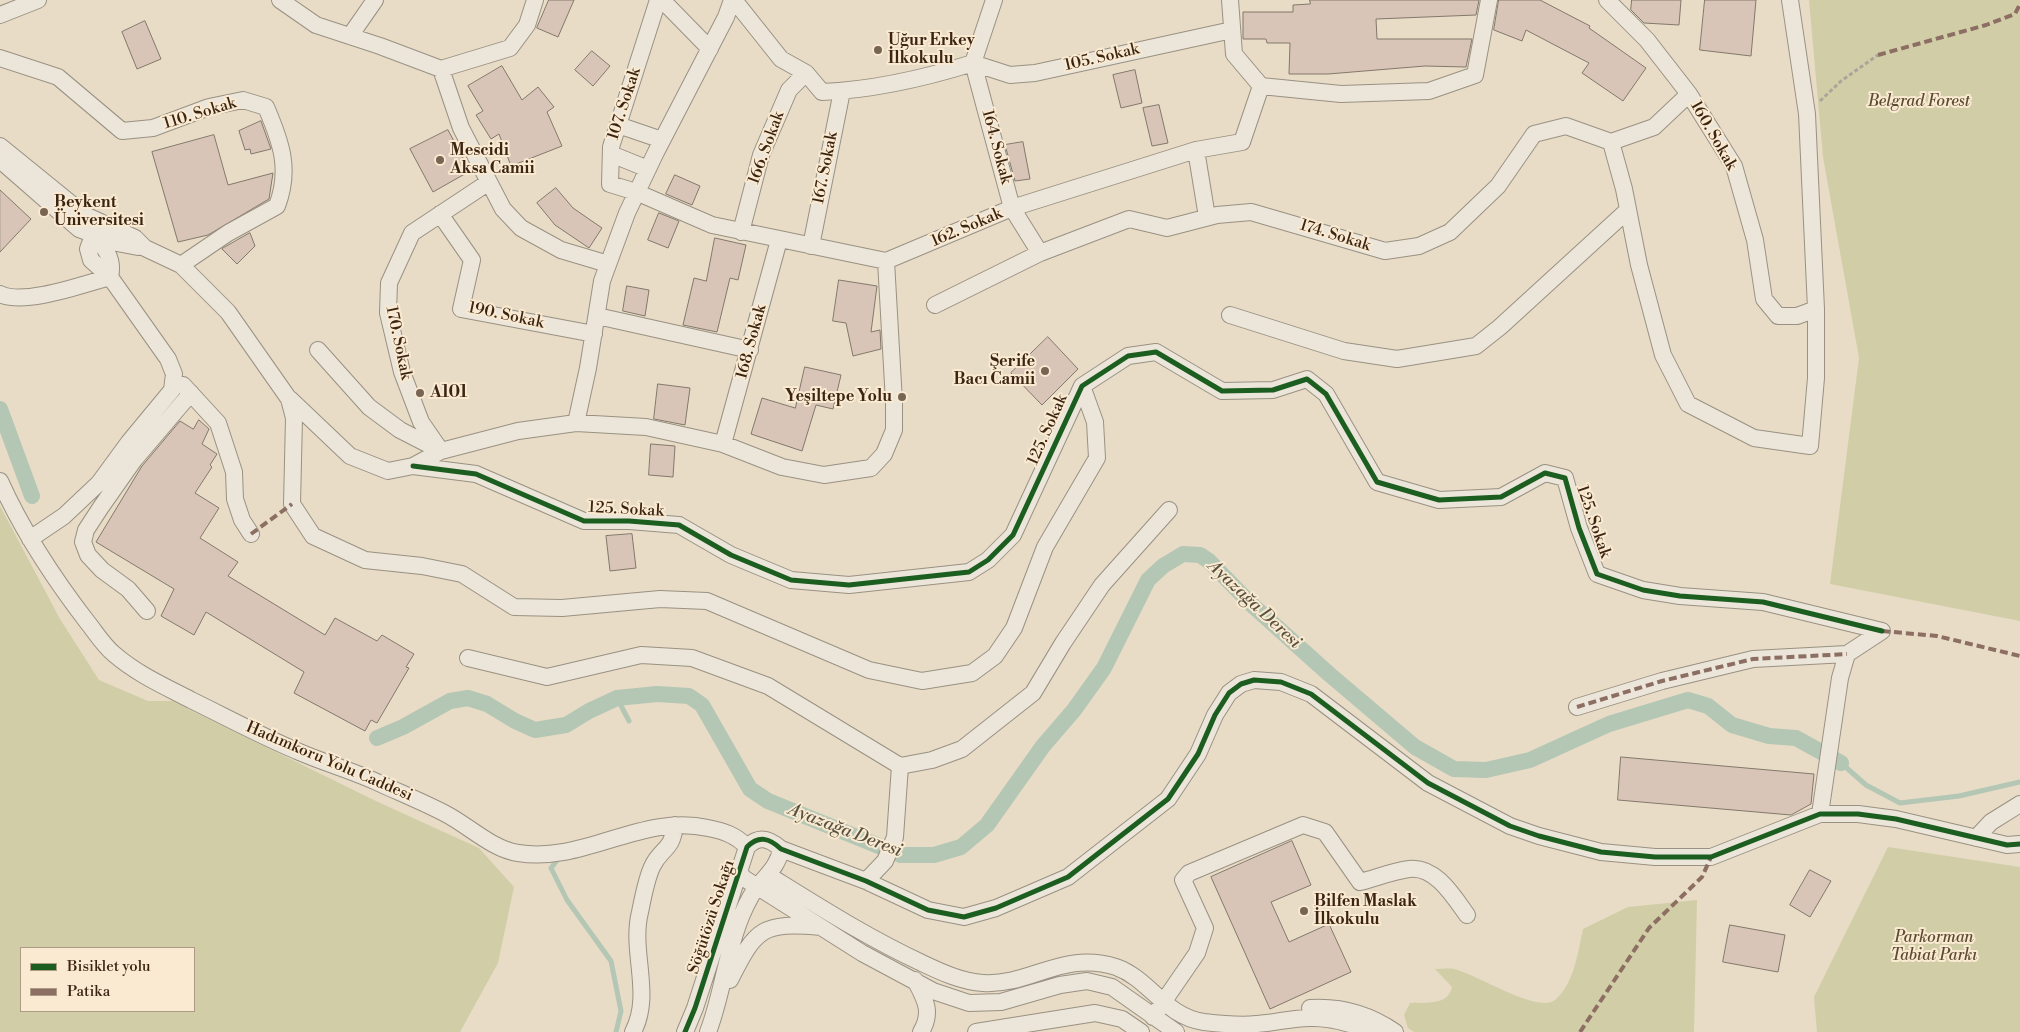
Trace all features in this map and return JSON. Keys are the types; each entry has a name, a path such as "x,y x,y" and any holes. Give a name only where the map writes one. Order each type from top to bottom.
{"street":[{"path":"0,15 38,0"},
{"path":"282,0 316,25 440,69 510,48 527,25 535,0"},
{"path":"350,36 375,0"},
{"path":"660,0 710,49"},
{"name":"107. Sokak","path":"636,192 610,184 611,154 618,125 660,0"},
{"path":"576,423 594,334 602,281 608,264 636,192 726,18 733,0 781,59 806,72 822,92 842,91 946,72 974,64 994,0"},
{"path":"1230,0 1234,54 1261,86 1341,94 1429,91 1475,75 1489,0"},
{"name":"160. Sokak","path":"1607,0 1646,40 1689,94 1734,166 1755,240 1764,298 1778,316 1797,316 1816,310"},
{"path":"1689,94 1654,127 1610,142 1628,210 1639,265 1663,355 1688,404 1754,438 1810,446 1816,378 1816,310 1807,114 1790,0"},
{"name":"105. Sokak","path":"974,64 1010,75 1035,74 1232,30"},
{"name":"110. Sokak","path":"0,58 58,77 122,131 153,128 209,107 243,100 266,107 281,141 284,186 277,206 228,233 181,265"},
{"name":"164. Sokak","path":"974,64 1012,208 1040,253"},
{"path":"440,69 461,128 503,210 521,228 561,250 608,264"},
{"name":"166. Sokak","path":"741,232 761,155 789,90 806,72"},
{"name":"162. Sokak","path":"886,261 1012,208 1196,150 1242,142 1261,86"},
{"name":"167. Sokak","path":"811,246 842,91"},
{"path":"618,125 662,140"},
{"name":"174. Sokak","path":"935,304 1040,253 1129,220 1167,228 1207,217 1251,212 1385,251 1419,246 1450,232 1485,199 1498,186 1534,134 1566,126 1610,142"},
{"path":"0,146 71,205 94,229 109,254 113,265 110,277 168,359 174,374 218,423 234,472 235,499 242,520 251,534"},
{"path":"1196,150 1207,217"},
{"path":"611,154 648,169"},
{"path":"0,160 67,221 135,238 145,248 181,265 228,312 289,399 350,456 388,471 413,466 442,451 518,431 576,423 646,427 723,444 782,467 824,475 871,468 884,454 894,430 886,261 712,225 636,192"},
{"name":"170. Sokak","path":"442,451 421,422 402,372 388,313 389,283 412,233 489,182"},
{"path":"1230,315 1344,352 1397,359 1476,346 1507,321 1628,210"},
{"name":"190. Sokak","path":"440,214 472,260 461,309 594,334"},
{"name":"168. Sokak","path":"723,444 779,240"},
{"path":"0,294 6,297 22,298 110,277"},
{"path":"597,316 750,350"},
{"path":"318,350 369,408 400,430 442,451"},
{"name":"125. Sokak","path":"413,466 476,474 584,521 629,521 679,525 731,555 790,580 849,585 969,572 988,560 1013,535 1082,386 1128,356 1156,352 1222,391 1273,390 1307,378 1326,394 1377,482 1439,500 1501,497 1545,473 1565,478 1580,528 1597,574 1643,590 1680,596 1763,602 1882,631 1847,654"},
{"path":"30,539 64,516 99,483 129,442 172,390 174,374"},
{"path":"289,399 294,418 292,504 313,536 365,560 422,566 462,574 514,607 562,608 660,599 707,601 869,670 922,681 972,673 995,656 1014,628 1045,547 1097,458 1095,422 1082,386"},
{"path":"147,611 128,590 102,570 88,555 84,542 86,530 118,483 191,393"},
{"name":"Hadımkoru Yolu Caddesi","path":"0,481 30,539 76,607 112,652 138,673 296,751 369,778 446,814 503,849 516,853 540,855 570,850 650,828 675,825 694,825 729,834 740,839 747,847"},
{"path":"468,658 547,677 641,655 692,658 768,686 900,766 932,760 962,749 1033,693 1063,643 1102,585 1169,510"},
{"path":"1577,707 1662,681 1753,659 1847,654 1840,678 1825,769 1820,814"},
{"path":"781,849 866,881 928,910 964,917 996,908 1068,877 1168,799 1198,754 1215,715 1229,693 1240,684 1254,680 1282,682 1310,694 1428,783 1510,826 1539,836 1601,852 1655,857 1711,857 1820,814 1876,816 2007,845 2020,844"},
{"path":"866,881 885,861 894,837 900,766"},
{"path":"1976,838 1991,822 2020,804"},
{"path":"633,1032 638,1023 642,998 637,946 639,913 652,868 673,840 675,825"},
{"path":"1153,1016 1197,953 1205,928 1183,880 1189,873 1303,825 1326,832 1360,882 1409,868 1420,869 1444,884 1466,915"},
{"name":"Söğütözü Sokağı","path":"685,1032 695,1008 747,847 753,841 762,839 772,840 781,849 776,865 763,880 742,916 731,948 720,999 708,1032"},
{"path":"740,871 742,877 763,880 810,902 898,952 965,980 984,984 1008,980 1055,966 1084,961 1117,967 1139,981 1178,1014 1203,1022 1256,1024 1312,1018 1345,1022 1372,1032"},
{"path":"763,880 825,928 862,953 933,991 969,1003 1001,1002 1060,985 1086,981 1112,987 1176,1032"},
{"path":"720,999 742,957 761,932 786,924 825,928"},
{"path":"915,980 926,1001 928,1013 921,1032"},
{"path":"1256,1024 1303,1009 1325,1007 1348,1010 1366,1016 1395,1032"},
{"path":"976,1032 1095,1013 1122,1019 1141,1032"}],"path":[{"path":"1807,114 1841,81 1878,55"}],"green space":[{"name":"Belgrad Forest","path":"1809,0 2020,0 2020,621 1830,584 1859,358 1823,157"},
{"path":"0,506 60,619 99,680 148,701 172,701 378,802 479,848 514,887 498,963 460,1032 0,1032"},
{"name":"Parkorman Tabiat Parkı","path":"1888,847 2020,867 2020,1032 1817,1032 1814,997"},
{"path":"1697,900 1694,1032 1414,1032 1408,1028 1404,1015 1410,1003 1436,1002 1450,993 1452,987 1435,969 1454,969 1464,972 1521,998 1547,1003 1555,1000 1571,977 1583,929 1628,907"}],"building":[{"path":"549,0 574,0 558,37 537,28"},
{"path":"1310,0 1479,0 1476,15 1376,19 1377,39 1472,39 1466,67 1425,66 1328,74 1289,74 1290,43 1267,43 1266,39 1243,39 1243,12 1293,12 1293,5 1310,4"},
{"path":"1499,0 1540,0 1590,26 1589,28 1646,68 1623,101 1582,73 1589,63 1526,30 1522,41 1494,30"},
{"path":"1632,0 1681,0 1679,25 1644,23 1631,10"},
{"path":"1705,0 1756,0 1751,56 1700,50"},
{"path":"145,21 161,59 137,69 122,32"},
{"path":"592,51 610,66 593,86 575,70"},
{"path":"502,66 522,100 538,87 554,107 547,112 562,146 511,166 499,134 491,139 476,115 483,111 468,86"},
{"path":"1135,70 1142,103 1121,108 1113,75"},
{"path":"1159,105 1168,143 1152,146 1143,108"},
{"path":"261,121 271,149 251,154 250,149 245,150 239,131"},
{"name":"Mescidi Aksa Camii","path":"448,130 470,171 433,192 410,149"},
{"path":"214,135 228,185 273,173 269,199 208,235 178,242 152,152"},
{"path":"1023,142 1030,179 1015,181 1005,145"},
{"path":"675,175 700,186 692,205 666,194"},
{"path":"556,188 573,208 602,228 589,248 555,225 537,203"},
{"path":"0,190 31,219 0,252"},
{"path":"659,213 679,221 668,248 648,240"},
{"path":"250,233 255,246 237,264 222,249"},
{"path":"715,238 746,245 738,280 730,278 717,332 683,325 694,278 706,281"},
{"path":"839,280 877,286 871,332 880,330 881,349 853,356 846,323 833,321"},
{"path":"627,286 649,290 645,316 623,311"},
{"name":"Şerife Bacı Camii","path":"1048,337 1078,369 1042,405 1011,373"},
{"path":"805,367 841,375 833,409 816,405 802,451 751,434 762,398 795,408"},
{"path":"658,384 690,388 685,425 654,419"},
{"path":"199,420 209,429 202,444 217,454 210,465 212,467 195,493 219,508 200,538 238,562 228,576 325,635 335,618 377,641 382,635 414,654 406,667 409,668 377,723 371,720 365,731 294,693 304,672 206,612 194,635 161,616 174,589 96,542 142,466 180,421 193,429"},
{"path":"651,444 675,446 673,477 649,475"},
{"path":"632,534 636,568 610,571 606,536"},
{"path":"1621,757 1814,774 1811,804 1791,815 1618,800"},
{"path":"1292,841 1311,885 1271,902 1289,942 1329,924 1351,972 1270,1009 1211,877"},
{"path":"1810,870 1831,881 1810,917 1790,905"},
{"path":"1730,925 1785,935 1778,972 1723,962"}],"waterway":[{"name":"Ayazağa Deresi","path":"0,409 32,496"},
{"name":"Ayazağa Deresi","path":"377,738 403,727 450,701 468,698 487,704 515,721 535,730 566,725 589,711 617,698 657,694 689,696 702,705 750,789 768,801 901,855 934,855 961,847 987,825 1043,746 1074,710 1104,668 1148,580 1163,566 1183,554 1200,555 1209,561 1251,604 1329,674 1415,747 1454,769 1486,770 1530,760 1609,724 1688,700 1708,706 1732,725 1769,736 1796,738 1841,763"},
{"path":"617,698 629,721"},
{"name":"Ayazağa Deresi","path":"1841,763 1866,785 1900,803 1959,796 2020,782"},
{"path":"559,858 551,868 567,900 611,961 621,1011 616,1032"}],"marked path":[{"path":"1878,55 1986,25 2015,14 2020,4"},
{"path":"251,534 292,504"},
{"path":"1882,631 1937,636 2020,656"},
{"path":"1577,707 1662,681 1753,659 1847,654"},
{"path":"1580,1032 1649,928 1702,877 1711,857"}],"cycle path":[{"path":"413,466 476,474 584,521 629,521 679,525 731,555 791,580 849,585 969,572 988,560 1013,535 1082,386 1128,356 1156,352 1222,391 1273,390 1307,379 1326,394 1377,482 1439,500 1501,497 1545,473 1565,478 1579,528 1597,574 1643,590 1680,596 1763,602 1882,631"},
{"path":"685,1032 695,1008 747,847 751,843 760,839 768,840 781,849 866,881 928,910 964,917 996,908 1068,877 1168,799 1198,754 1215,715 1229,693 1241,684 1254,680 1281,682 1311,694 1428,783 1510,826 1539,836 1601,852 1655,857 1711,857 1820,814 1858,814 1896,819 2007,845 2020,844"}],"place":[{"name":"Uğur Erkey İlkokulu","path":"878,50"},
{"name":"Mescidi Aksa Camii","path":"440,160"},
{"name":"Beykent Üniversitesi","path":"44,212"},
{"name":"Şerife Bacı Camii","path":"1045,371"},
{"name":"A101","path":"420,393"},
{"name":"Yeşiltepe Yolu","path":"902,397"},
{"name":"Bilfen Maslak İlkokulu","path":"1304,911"}]}
